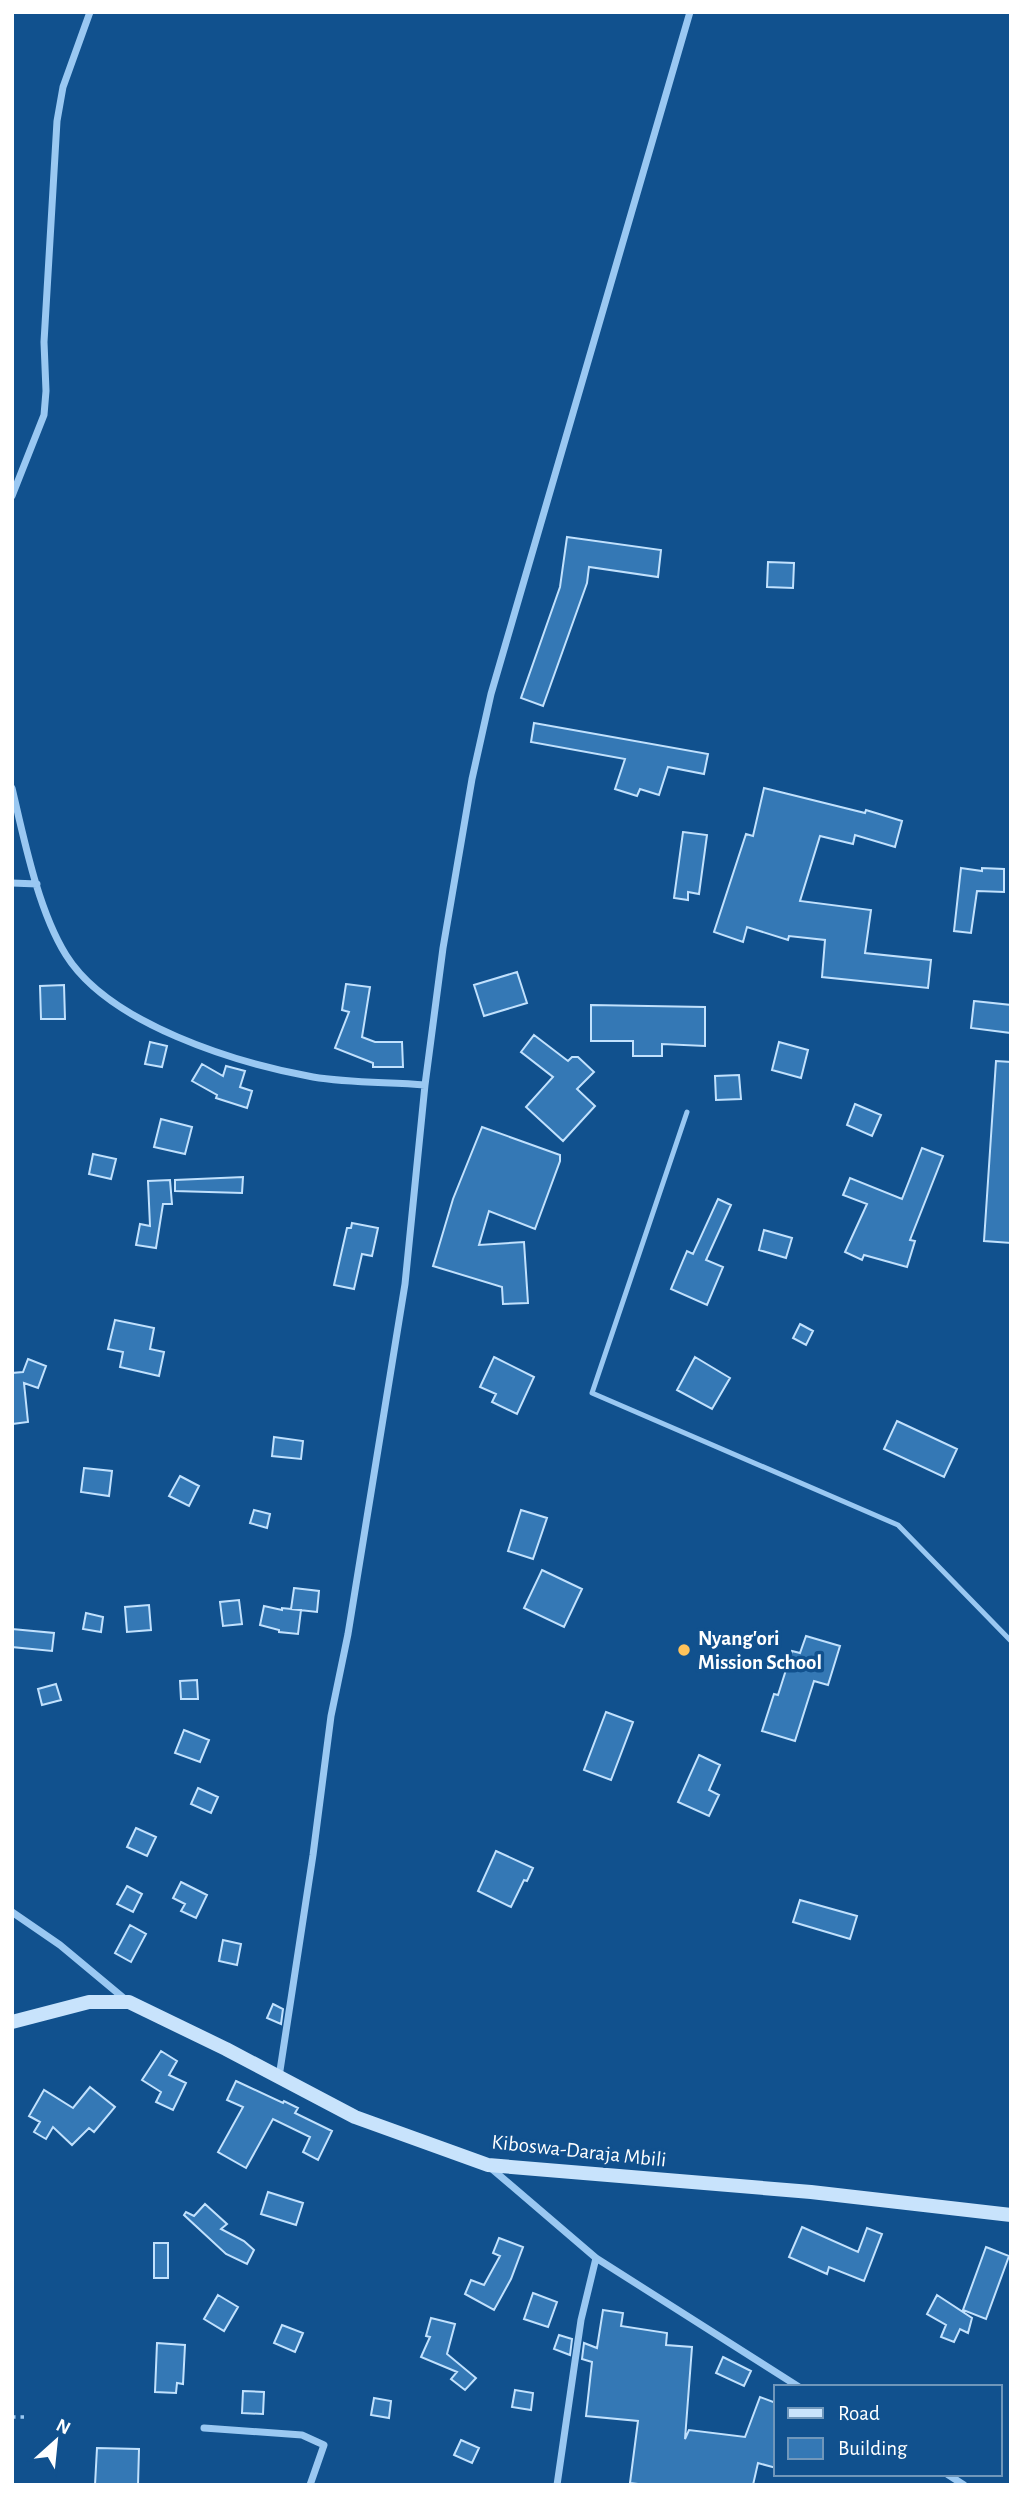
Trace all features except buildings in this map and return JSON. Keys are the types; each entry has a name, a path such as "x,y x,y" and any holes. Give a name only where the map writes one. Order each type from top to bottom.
{"main road":[{"name":"Kiboswa-Daraja Mbili","path":"12,2022 89,2002 129,2002 355,2116 488,2165 811,2192 1011,2215"}],"street":[{"path":"12,496 44,415 44,342 57,121 63,87 90,12"},
{"path":"279,2077 331,1716 348,1634 405,1284 425,1085 443,948 472,779 491,694 690,12"},
{"path":"12,788 30,866 52,928 66,956 106,996 162,1032 248,1062 315,1077 425,1085"},
{"path":"12,883 37,884"},
{"path":"12,1912 60,1945 129,2002"},
{"path":"488,2165 596,2258 796,2385"},
{"path":"557,2485 581,2320 596,2258"},
{"path":"204,2428 302,2435 324,2445 310,2485"}],"lane":[{"path":"687,1112 592,1393 898,1525 1011,1641"}],"path":[{"path":"12,2417 27,2417"}],"place":[{"name":"Nyang'ori Mission School","path":"684,1650"}]}
